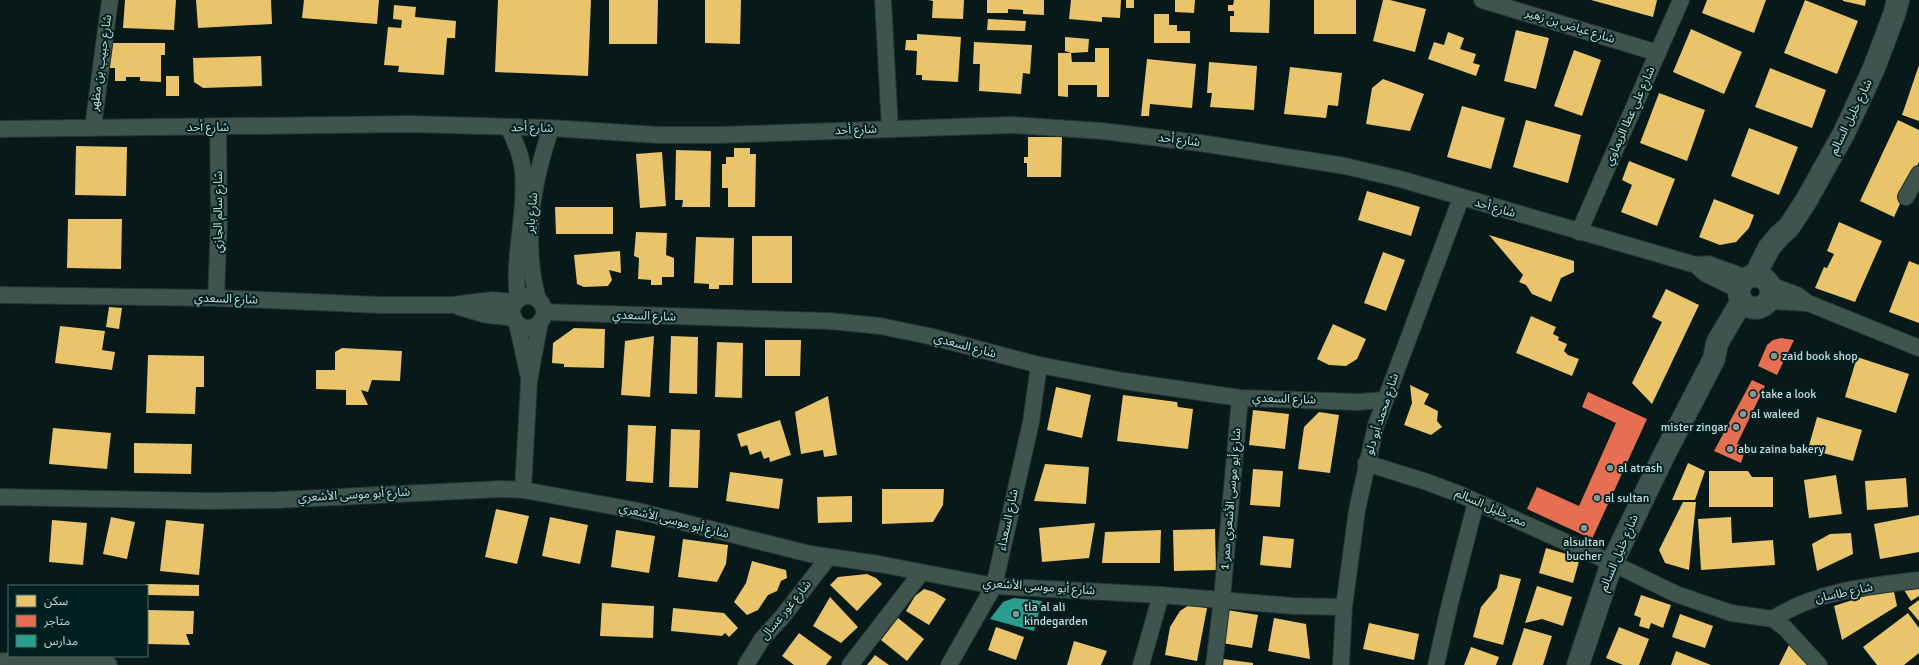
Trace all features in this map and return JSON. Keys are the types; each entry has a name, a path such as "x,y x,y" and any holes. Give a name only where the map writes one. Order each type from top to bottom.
{"street":[{"name":"شارع حبيب بن مظهر","path":"93,127 110,0"},
{"path":"883,0 890,129"},
{"name":"شارع عياض بن زهير","path":"1482,0 1658,53"},
{"name":"شارع علي عطا الريماوي","path":"1579,232 1681,0"},
{"name":"شارع خليل السالم","path":"1578,665 1612,563 1663,457 1714,359 1725,350 1755,290 1788,239 1789,227 1806,201 1844,133 1876,61 1894,15 1898,0"},
{"name":"شارع أحد","path":"0,129 409,124 509,128 552,128 658,135 719,135 1012,125 1102,131 1200,143 1345,166 1400,179 1460,198 1696,265 1708,264 1755,290 1808,303 1919,348"},
{"name":"شارع سالم الجازي","path":"216,298 218,127"},
{"name":"شارع باير","path":"509,128 521,157 523,172 521,229 516,276 516,311 529,381"},
{"name":"شارع باير","path":"523,490 529,381 541,311 531,270 530,228 537,172 552,128"},
{"path":"1906,196 1919,174"},
{"name":"شارع محمد أبو دلو","path":"1341,665 1344,607 1357,510 1366,463 1384,400 1460,198"},
{"name":"شارع السعدي","path":"0,295 216,298 382,305 452,306 493,316 516,311"},
{"path":"530,296 541,311 535,326 528,328 516,311 530,296"},
{"name":"شارع السعدي","path":"541,311 829,321 880,326 929,336 1038,365 1124,381 1240,398 1358,402 1384,400"},
{"name":"شارع السعداء","path":"949,665 994,586 1030,422 1038,365"},
{"name":"شارع أبو موسى الأشعري ممر 1","path":"1214,665 1222,599 1240,398"},
{"name":"ممر خليل السالم","path":"1366,463 1433,484 1476,502 1612,563 1676,594 1731,613 1773,619"},
{"name":"شارع أبو موسى الأشعري","path":"0,497 209,501 277,500 500,489 523,490 634,510 765,544 828,558 879,564 994,586 1222,599 1293,606 1344,607"},
{"path":"1436,665 1476,502"},
{"name":"شارع غور عسال","path":"745,665 762,639 783,616 828,558"},
{"path":"850,665 921,573"},
{"name":"شارع طاسان","path":"1773,619 1790,608 1814,598 1919,580"},
{"path":"1141,665 1161,595"},
{"path":"1773,619 1785,628 1819,665"},
{"path":"0,661 109,665"}],"building: سكن":[{"path":"125,0 176,0 174,30 123,28"},
{"path":"196,0 271,0 272,24 198,28"},
{"path":"304,0 379,0 377,24 302,18"},
{"path":"498,0 591,0 588,76 495,72"},
{"path":"609,0 658,0 657,44 609,44"},
{"path":"705,0 741,0 740,44 705,43"},
{"path":"928,0 964,0 963,19 932,18 933,1"},
{"path":"987,0 1044,0 1044,15 1023,14 1023,10 1008,9 1008,13 987,13"},
{"path":"1071,0 1121,0 1120,18 1102,17 1102,22 1069,19"},
{"path":"1126,0 1134,0 1134,8 1126,8"},
{"path":"1175,0 1195,0 1194,13 1175,12"},
{"path":"1234,0 1270,0 1269,33 1230,32 1230,16 1234,16 1234,11 1228,11 1228,5 1233,5"},
{"path":"1314,0 1356,0 1356,34 1314,34"},
{"path":"1383,0 1390,0 1426,9 1415,52 1373,41"},
{"path":"1591,0 1657,0 1653,17"},
{"path":"1707,0 1766,0 1754,33 1702,13"},
{"path":"1805,0 1858,21 1837,74 1784,53"},
{"path":"1843,0 1866,0 1865,6"},
{"path":"394,5 416,7 415,17 456,21 455,38 447,38 444,75 398,72 399,66 384,65 388,27 401,28 402,20 393,19"},
{"path":"1154,14 1169,14 1169,25 1177,25 1177,31 1190,31 1190,43 1154,43"},
{"path":"988,19 1026,21 1025,31 987,30"},
{"path":"1691,29 1742,52 1724,94 1673,72"},
{"path":"1516,30 1549,38 1536,89 1504,81"},
{"path":"1448,32 1464,38 1460,49 1476,54 1473,63 1480,65 1476,76 1428,59 1434,42 1444,45"},
{"path":"917,34 961,37 958,82 922,80 922,75 916,75 917,51 905,50 906,40 917,40"},
{"path":"1065,37 1089,39 1088,52 1071,53 1065,51"},
{"path":"974,42 1032,45 1030,74 1023,73 1021,94 979,91 980,64 973,64"},
{"path":"109,43 165,43 165,55 161,55 161,82 140,81 140,77 126,77 126,81 115,81 115,68 108,68"},
{"path":"1095,48 1109,48 1109,97 1097,97 1097,85 1068,85 1068,97 1058,96 1058,53 1071,53 1072,62 1095,62"},
{"path":"1574,50 1601,60 1582,116 1554,106"},
{"path":"261,56 262,86 203,88 194,82 193,58"},
{"path":"1147,59 1196,64 1192,108 1150,104 1149,116 1141,116"},
{"path":"1209,62 1257,66 1254,110 1210,107 1212,93 1207,93"},
{"path":"1919,65 1919,121 1902,115"},
{"path":"1290,67 1342,73 1338,106 1328,105 1326,118 1284,114"},
{"path":"1770,68 1826,90 1812,128 1755,107"},
{"path":"166,76 179,76 179,96 166,96"},
{"path":"1383,79 1424,94 1410,131 1366,124 1372,88"},
{"path":"1659,93 1705,110 1687,161 1640,143"},
{"path":"1462,106 1505,118 1491,169 1447,157"},
{"path":"1526,120 1581,135 1568,183 1513,167"},
{"path":"1898,120 1919,130 1919,162 1894,217 1860,201"},
{"path":"1749,128 1798,147 1779,195 1731,176"},
{"path":"1028,137 1062,137 1061,177 1027,177 1027,163 1024,163 1024,157 1028,157"},
{"path":"76,146 127,147 126,196 75,195"},
{"path":"734,148 750,148 750,154 756,154 755,207 728,207 728,188 722,188 722,164 726,164 726,157 734,157"},
{"path":"676,150 711,151 710,207 682,207 683,200 675,200"},
{"path":"662,152 666,206 640,208 636,154"},
{"path":"1629,161 1675,179 1657,226 1621,212 1632,185 1622,180"},
{"path":"1367,191 1420,207 1411,236 1358,220"},
{"path":"1714,199 1754,215 1749,228 1736,242 1720,245 1699,237"},
{"path":"555,207 613,207 613,234 556,234"},
{"path":"68,219 122,219 121,269 67,268"},
{"path":"1839,222 1882,241 1855,302 1815,288 1824,267 1827,268 1834,254 1827,251"},
{"path":"636,232 667,233 666,255 674,258 674,277 662,277 662,285 651,285 651,280 638,279 639,258 634,256"},
{"path":"1489,235 1574,261 1574,272 1561,278 1551,302 1532,294 1526,285 1519,282 1523,275"},
{"path":"752,236 792,236 792,283 752,283"},
{"path":"696,237 734,238 733,285 719,285 719,289 709,289 709,284 694,283"},
{"path":"620,251 621,273 609,270 612,280 608,286 584,287 577,284 574,255"},
{"path":"1383,252 1405,260 1386,311 1364,303"},
{"path":"1909,261 1919,265 1919,323 1889,312"},
{"path":"1666,289 1699,305 1652,404 1632,383 1662,322 1652,317"},
{"path":"109,307 122,308 119,329 106,327"},
{"path":"1531,316 1556,327 1553,334 1559,337 1558,340 1567,344 1564,351 1568,355 1579,359 1572,376 1516,353"},
{"path":"1333,324 1366,339 1357,359 1346,366 1329,365 1317,359"},
{"path":"60,326 105,331 102,350 115,352 112,370 55,363"},
{"path":"574,328 605,329 604,368 564,367 564,364 552,363 553,343"},
{"path":"654,336 650,397 621,395 625,341"},
{"path":"671,336 698,337 697,394 669,393"},
{"path":"765,340 801,340 800,376 765,376"},
{"path":"717,342 743,343 742,398 715,397"},
{"path":"342,348 402,351 400,381 372,380 368,392 361,390 368,405 346,405 346,390 316,389 316,370 335,370 335,352"},
{"path":"148,355 204,356 204,387 196,387 195,414 146,413"},
{"path":"1857,357 1909,374 1896,413 1845,397"},
{"path":"1410,385 1429,394 1424,404 1438,411 1437,421 1442,427 1431,435 1404,425 1412,403"},
{"path":"1056,387 1091,395 1082,438 1047,430"},
{"path":"1123,395 1177,402 1178,407 1193,409 1188,449 1117,441"},
{"path":"828,396 837,455 824,457 823,450 801,454 795,412"},
{"path":"1253,410 1289,414 1285,449 1249,445"},
{"path":"1319,412 1339,415 1330,473 1298,469 1304,427"},
{"path":"1817,417 1862,430 1853,461 1808,449"},
{"path":"780,420 791,455 770,462 769,457 764,459 761,451 750,455 747,445 741,447 737,434"},
{"path":"628,425 656,426 653,483 626,481"},
{"path":"53,428 111,433 107,469 49,464"},
{"path":"671,429 700,430 698,488 669,487"},
{"path":"134,443 192,444 191,474 134,473"},
{"path":"1688,463 1705,471 1695,500 1672,500"},
{"path":"1045,464 1089,467 1086,504 1034,501"},
{"path":"1253,469 1283,471 1280,507 1250,505"},
{"path":"1709,471 1748,471 1752,477 1773,477 1773,507 1709,507"},
{"path":"730,472 783,479 779,509 726,501"},
{"path":"1836,475 1842,514 1809,518 1804,480"},
{"path":"1906,478 1908,507 1867,510 1865,481"},
{"path":"882,489 944,489 943,505 933,522 882,524"},
{"path":"852,496 852,522 818,523 817,497"},
{"path":"1683,502 1696,502 1689,570 1665,563 1659,550"},
{"path":"496,509 529,516 517,564 485,557"},
{"path":"1919,515 1919,552 1880,559 1874,524"},
{"path":"111,517 135,522 127,559 103,554"},
{"path":"550,517 588,525 580,564 542,556"},
{"path":"1731,517 1732,543 1773,540 1775,565 1701,570 1698,519"},
{"path":"52,520 87,523 83,565 49,562"},
{"path":"166,520 204,524 199,575 160,571"},
{"path":"1095,523 1089,558 1042,562 1039,528"},
{"path":"1215,529 1216,570 1174,571 1173,530"},
{"path":"616,530 655,536 649,573 611,567"},
{"path":"1161,530 1160,563 1102,563 1105,532"},
{"path":"1851,533 1853,554 1817,571 1812,544 1830,534"},
{"path":"1263,536 1294,539 1291,568 1260,565"},
{"path":"683,539 728,545 726,564 717,582 678,577"},
{"path":"1546,548 1580,558 1573,583 1539,573"},
{"path":"752,561 786,570 787,578 781,581 777,591 768,595 758,610 747,615 734,602 746,583"},
{"path":"867,574 876,578 882,584 857,611 830,585 838,577"},
{"path":"1500,574 1521,579 1503,645 1473,637 1481,607 1497,588"},
{"path":"146,584 199,585 199,596 148,595 148,585"},
{"path":"1537,586 1572,597 1563,626 1542,619 1525,623"},
{"path":"1893,587 1897,606 1842,640 1834,606"},
{"path":"1919,587 1919,596 1911,601 1904,590"},
{"path":"924,589 934,592 946,599 929,625 906,611 915,596"},
{"path":"1641,595 1671,605 1663,628 1651,623 1649,629 1639,626 1641,618 1634,615"},
{"path":"830,597 858,627 841,643 813,626"},
{"path":"1919,600 1919,621 1908,608"},
{"path":"602,603 654,606 653,638 600,636"},
{"path":"1189,605 1207,608 1197,661 1165,655 1170,627 1180,611"},
{"path":"673,608 724,613 738,628 729,637 725,633 722,636 671,631"},
{"path":"148,610 194,611 193,634 186,634 190,645 148,644"},
{"path":"1227,610 1258,615 1252,648 1222,643"},
{"path":"1908,613 1919,628 1919,653 1904,665 1877,665 1863,647"},
{"path":"1680,614 1713,626 1705,648 1672,637"},
{"path":"898,618 924,639 907,661 881,640"},
{"path":"1274,618 1306,624 1310,659 1268,651"},
{"path":"1369,623 1419,634 1414,660 1363,649"},
{"path":"996,627 1024,637 1016,660 988,650"},
{"path":"1619,627 1649,639 1639,665 1623,665 1606,658"},
{"path":"1524,628 1552,636 1543,665 1512,665"},
{"path":"799,633 832,657 826,665 794,665 782,656"},
{"path":"1074,641 1107,651 1101,665 1067,665"},
{"path":"1789,645 1807,654 1805,661 1809,665 1779,665"},
{"path":"1471,647 1499,657 1496,665 1464,665"},
{"path":"1676,651 1711,665 1671,665"},
{"path":"875,655 889,665 867,665"},
{"path":"1223,659 1253,663 1253,665 1222,665"}],"building: متاجر":[{"name":"zaid book shop","path":"1781,338 1794,340 1777,375 1758,366 1767,345 1773,340"},
{"path":"1752,380 1765,386 1737,444 1746,447 1741,463 1714,451"},
{"path":"1588,392 1647,419 1592,539 1527,509 1537,487 1579,506 1616,423 1582,407"}],"building: مدارس":[{"name":"tla al ali kindegarden","path":"1014,598 1042,601 1034,631 990,619 1003,602"}],"place":[{"name":"zaid book shop","path":"1774,356"},
{"name":"take a look","path":"1753,394"},
{"name":"al waleed","path":"1743,414"},
{"name":"mister zingar","path":"1736,427"},
{"name":"abu zaina bakery","path":"1730,449"},
{"name":"al atrash","path":"1610,468"},
{"name":"al sultan","path":"1597,498"},
{"name":"alsultan bucher","path":"1584,528"},
{"name":"tla al ali kindegarden","path":"1016,614"}]}
